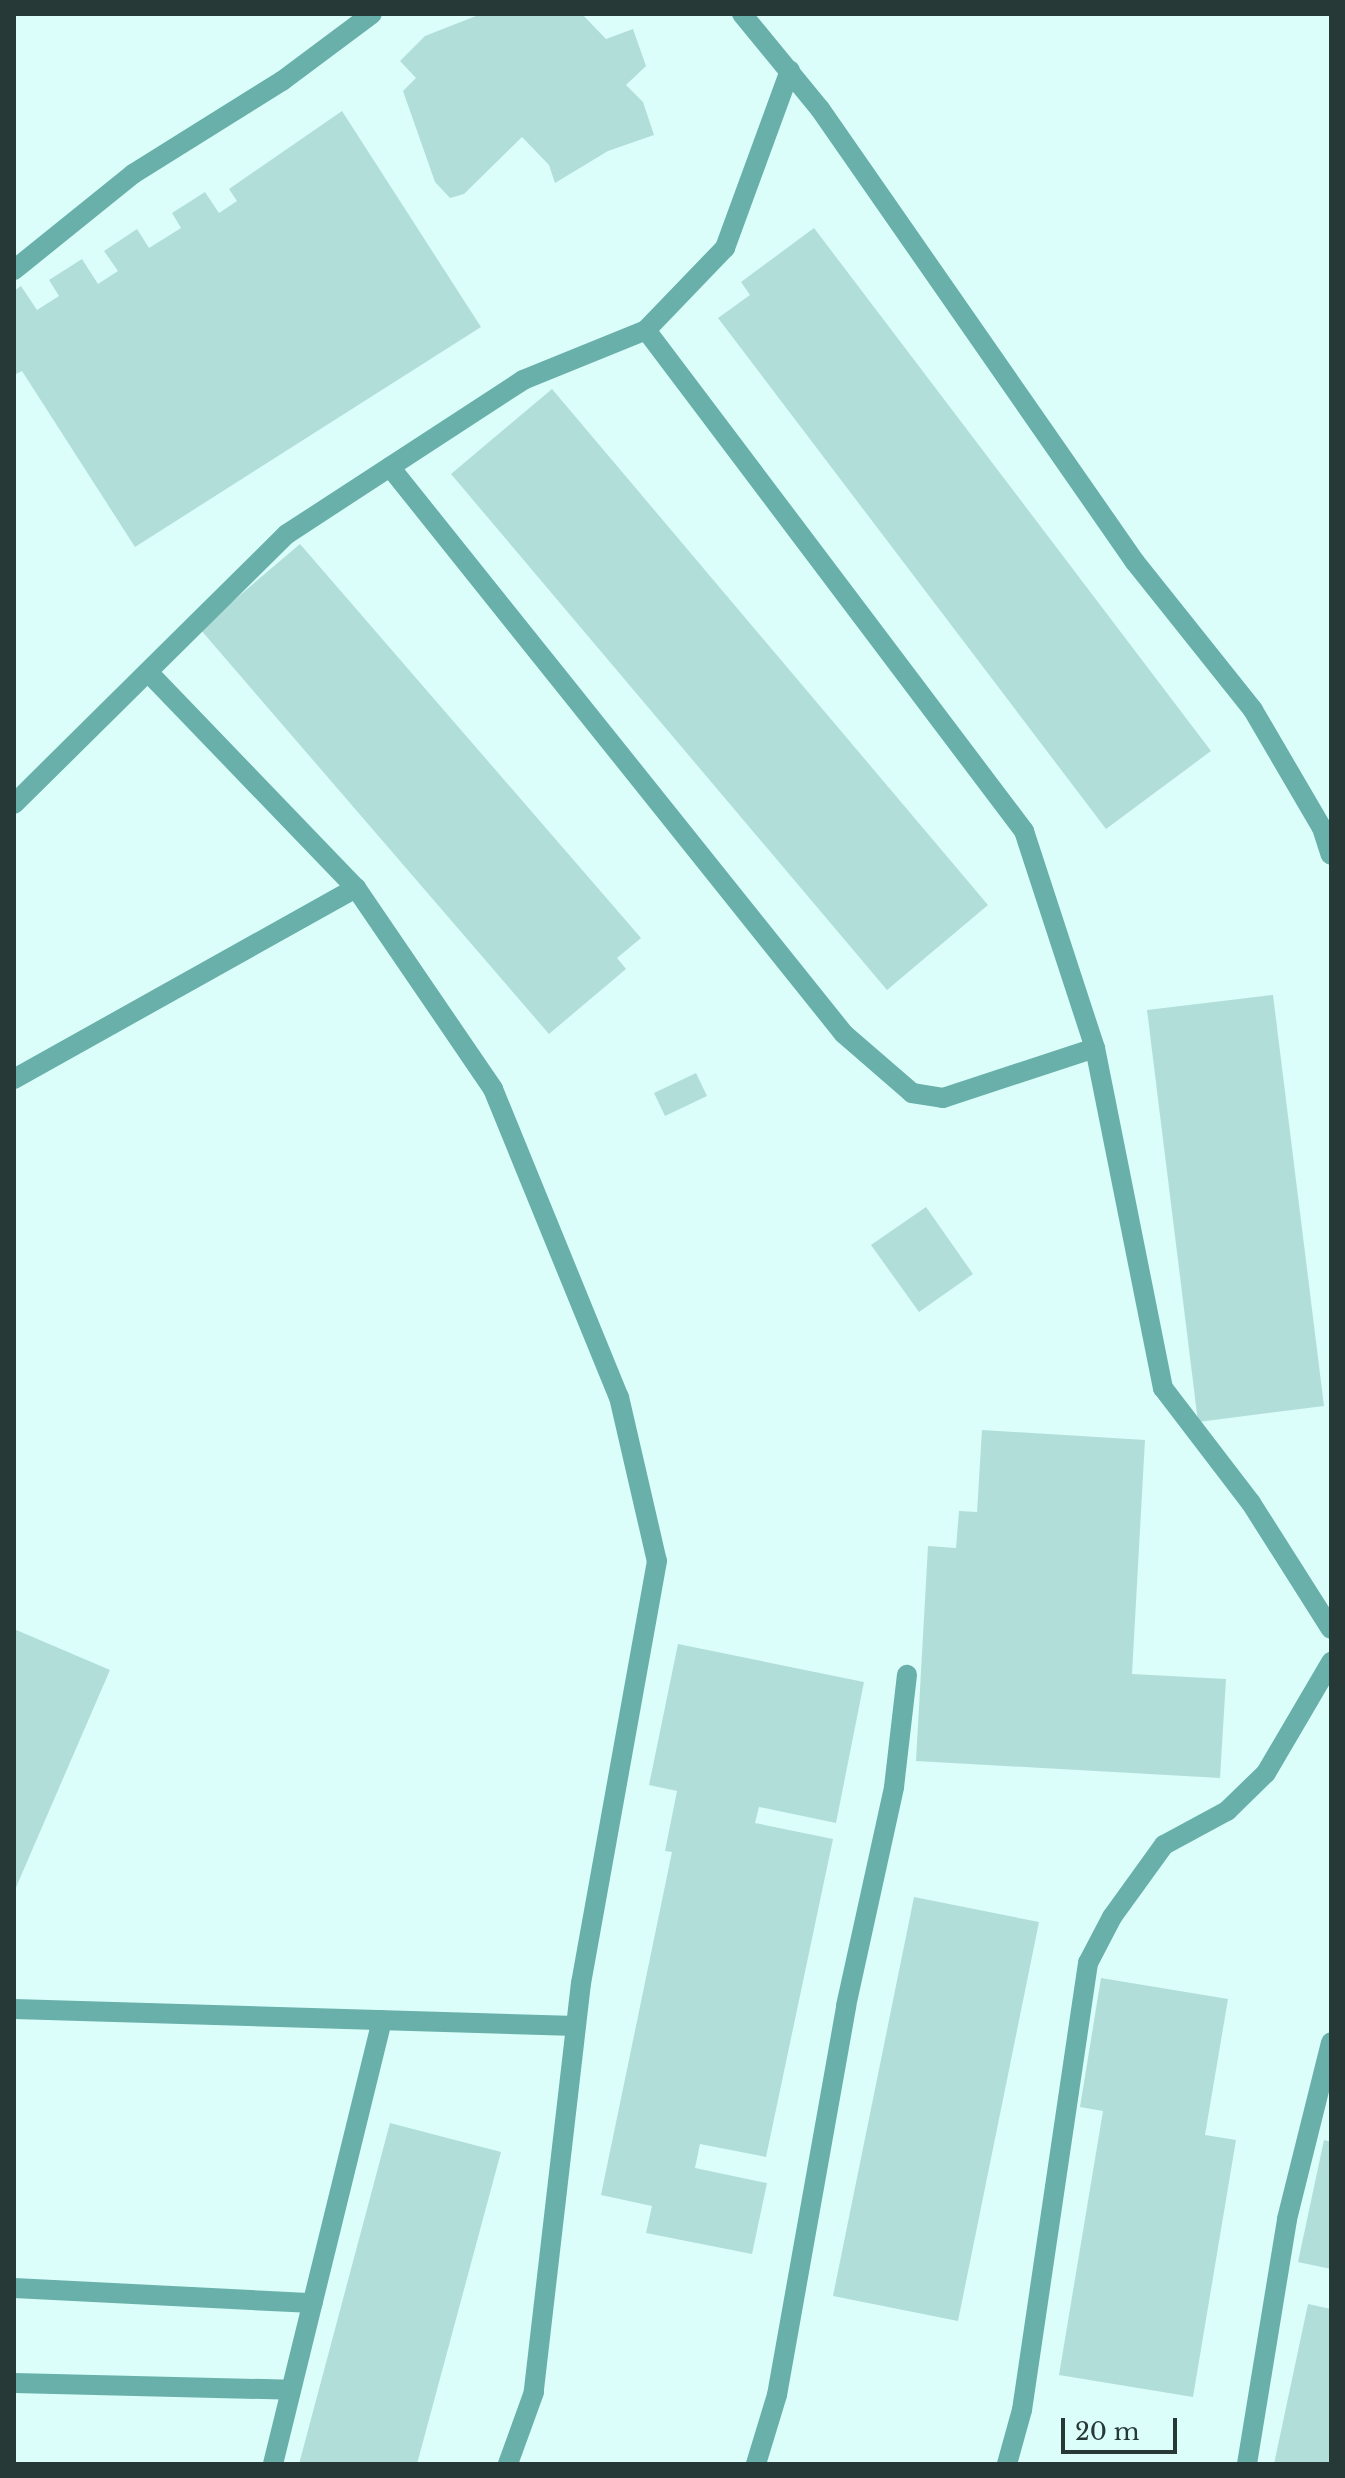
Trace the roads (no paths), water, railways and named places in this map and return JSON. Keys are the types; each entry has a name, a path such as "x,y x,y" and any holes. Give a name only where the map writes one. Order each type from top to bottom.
{"street":[{"path":"14,270 133,174 282,81 372,14"},
{"path":"742,14 790,70 1135,562 1253,710 1322,828 1331,855"},
{"path":"14,804 287,534 523,380 646,330 725,248 790,70"},
{"path":"646,330 1024,831 1095,1048 1163,1388 1251,1503 1331,1629"},
{"path":"390,467 844,1034 912,1093 943,1098 1095,1048"},
{"path":"148,672 356,888 493,1089 619,1397 657,1561 576,2026 534,2392 508,2464"},
{"path":"14,1079 356,888"},
{"path":"1007,2464 1022,2410 1088,1963 1112,1917 1164,1845 1227,1811 1266,1773 1331,1662"},
{"path":"756,2464 777,2395 846,2006 894,1787 907,1675"},
{"path":"14,2009 576,2026"},
{"path":"273,2464 382,2020"},
{"path":"1247,2464 1287,2219 1331,2042"},
{"path":"14,2288 313,2303"},
{"path":"14,2383 291,2390"}]}
